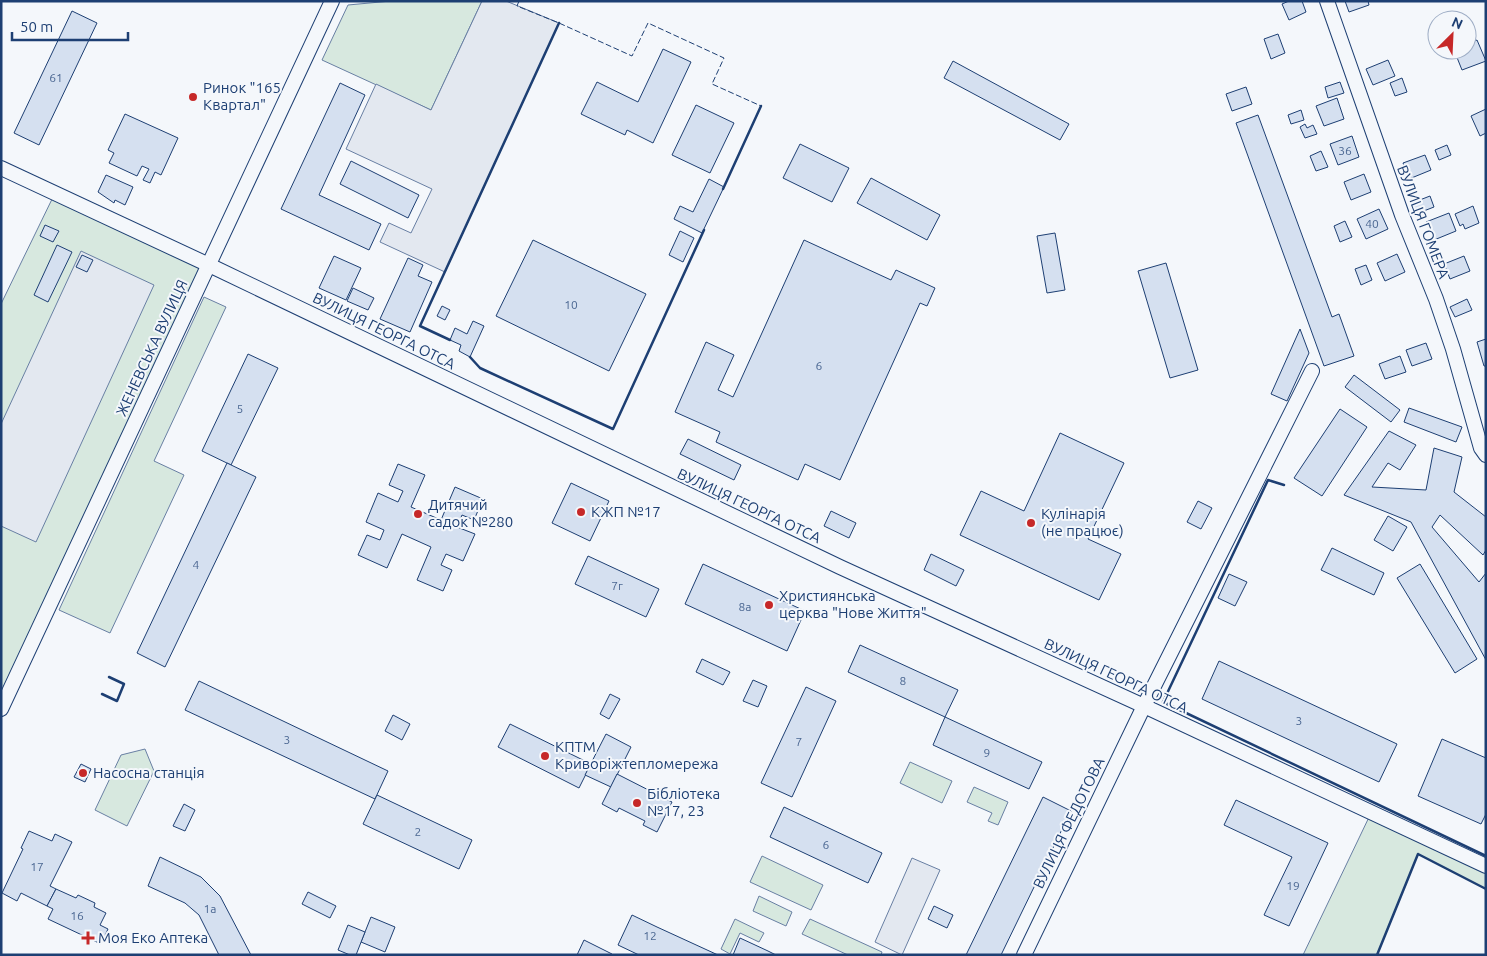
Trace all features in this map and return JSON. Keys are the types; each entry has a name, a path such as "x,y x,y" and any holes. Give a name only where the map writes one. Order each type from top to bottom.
{"street":[{"name":"ЖЕНЕВСЬКА ВУЛИЦЯ","path":"1,709 332,1"},
{"name":"ВУЛИЦЯ ГОМЕРА","path":"1327,1 1402,215 1436,299 1453,349 1481,448 1486,455"},
{"name":"ВУЛИЦЯ ГЕОРГА ОТСА","path":"1,168 209,265 831,563 1144,706 1486,866"},
{"name":"ВУЛИЦЯ ФЕДОТОВА","path":"1024,955 1144,706 1312,370"}],"shaded area":[{"path":"391,1 482,1 431,110 322,60 348,5"},
{"path":"482,1 506,1 559,23 445,272 380,242 389,223 411,233 432,189 346,149 376,84 431,110"},
{"path":"55,193 209,265 1,708 1,304"},
{"path":"81,251 154,285 36,542 1,526 1,424"},
{"path":"204,297 226,307 154,461 184,475 110,633 59,610"},
{"path":"145,749 154,771 127,826 95,810 121,755"},
{"path":"910,762 952,781 942,803 900,783"},
{"path":"974,787 1008,802 998,825 988,821 992,813 967,802"},
{"path":"1371,813 1486,866 1486,889 1418,854 1377,955 1303,955"},
{"path":"762,856 823,885 811,910 750,882"},
{"path":"912,858 940,870 902,955 875,942"},
{"path":"759,896 792,912 786,926 753,911"},
{"path":"735,919 764,933 759,942 740,933 730,954 721,949"},
{"path":"810,919 882,952 881,955 848,955 802,934"}],"building":[{"path":"1289,1 1302,1 1306,12 1289,20 1282,4"},
{"path":"1345,1 1368,1 1369,5 1349,12"},
{"path":"72,11 97,23 39,145 14,133"},
{"path":"1278,34 1285,53 1271,59 1264,39"},
{"path":"1477,40 1486,61 1462,70 1458,60 1477,60"},
{"path":"663,49 691,62 653,143 627,130 625,135 581,114 597,82 638,102"},
{"path":"1388,60 1395,76 1373,85 1366,69"},
{"path":"953,61 1069,124 1060,140 944,78"},
{"path":"1402,78 1407,92 1395,96 1390,83"},
{"path":"1340,82 1344,93 1328,98 1325,87"},
{"path":"340,83 365,95 319,195 381,224 369,250 281,209"},
{"path":"1246,87 1252,104 1232,111 1226,94"},
{"path":"1337,98 1344,119 1324,126 1316,106"},
{"path":"696,105 734,123 710,173 672,155"},
{"path":"1486,109 1486,133 1480,136 1471,116"},
{"path":"1301,110 1304,120 1291,124 1288,115"},
{"path":"125,114 178,138 161,175 155,172 150,183 143,180 149,169 142,166 137,176 109,163 114,153 108,150"},
{"path":"1258,115 1332,317 1339,314 1354,356 1324,366 1236,123"},
{"path":"1305,124 1307,128 1313,125 1317,134 1305,138 1300,127"},
{"path":"1352,136 1359,157 1338,165 1330,144"},
{"path":"800,144 849,168 832,202 783,178"},
{"path":"1447,145 1451,155 1439,160 1435,150"},
{"path":"1321,151 1328,167 1316,171 1310,156"},
{"path":"1425,155 1431,170 1409,179 1403,163"},
{"path":"351,161 419,195 408,218 340,184"},
{"path":"1364,174 1371,192 1351,200 1344,182"},
{"path":"106,175 133,187 125,205 115,200 114,203 98,192"},
{"path":"871,178 940,215 927,240 857,203"},
{"path":"709,179 724,187 702,233 674,219 680,206 693,212"},
{"path":"1430,196 1434,207 1416,214 1412,203"},
{"path":"1473,206 1479,223 1465,229 1463,224 1460,226 1455,214"},
{"path":"1379,209 1388,229 1366,239 1357,219"},
{"path":"1449,213 1456,231 1434,240 1426,222"},
{"path":"1345,221 1352,237 1340,242 1334,226"},
{"path":"45,225 59,231 53,242 40,236"},
{"path":"680,231 694,238 683,262 669,255"},
{"path":"1055,233 1065,290 1047,293 1037,236"},
{"path":"533,240 646,294 609,371 496,316"},
{"path":"804,240 891,280 896,270 935,288 927,306 920,303 840,480 805,464 798,480 716,442 720,432 675,412 706,342 734,355 718,390 733,397"},
{"path":"57,245 72,252 48,302 34,295"},
{"path":"1397,254 1405,272 1385,281 1377,263"},
{"path":"82,255 93,260 87,272 76,267"},
{"path":"334,256 361,268 346,300 319,288"},
{"path":"1464,256 1470,271 1450,279 1444,264"},
{"path":"408,258 423,265 418,276 432,282 410,332 380,319"},
{"path":"1166,263 1198,370 1170,378 1138,271"},
{"path":"1366,265 1372,280 1361,285 1355,269"},
{"path":"353,288 374,298 368,310 347,301"},
{"path":"1467,299 1472,310 1455,317 1450,307"},
{"path":"442,306 450,310 445,320 437,316"},
{"path":"473,321 484,326 470,357 459,351 461,345 450,340 455,328 467,334"},
{"path":"1300,329 1309,353 1287,401 1271,394"},
{"path":"1486,339 1486,366 1484,366 1477,342"},
{"path":"1426,343 1432,359 1412,366 1406,350"},
{"path":"248,354 278,368 231,465 202,451"},
{"path":"1400,356 1406,372 1385,379 1379,364"},
{"path":"1354,375 1400,410 1391,422 1345,387"},
{"path":"1409,408 1462,427 1456,442 1404,422"},
{"path":"1340,409 1367,427 1322,496 1294,478"},
{"path":"1389,431 1416,445 1400,470 1388,463 1372,487 1426,490 1434,448 1462,457 1454,492 1486,517 1486,550 1483,555 1440,515 1432,527 1479,582 1486,573 1486,660 1411,522 1344,495"},
{"name":"Кулінарія (не працює)","path":"1060,433 1124,463 1088,539 1121,554 1099,600 960,535 981,491 1024,511"},
{"path":"688,439 741,465 734,480 680,454"},
{"path":"227,463 256,477 165,667 137,653"},
{"path":"398,464 425,475 411,507 441,520 455,487 483,499 474,520 462,515 457,527 475,534 463,561 446,554 441,565 452,570 443,591 417,580 431,547 402,534 387,568 358,555 367,535 380,540 384,530 366,522 378,493 398,502 403,491 389,485"},
{"name":"КЖП №17","path":"571,483 609,501 590,541 552,523"},
{"path":"1198,501 1212,508 1201,529 1187,522"},
{"path":"831,511 856,523 849,538 824,526"},
{"path":"1388,516 1407,527 1393,551 1374,540"},
{"path":"1332,548 1384,573 1374,595 1321,570"},
{"path":"931,554 964,570 956,586 924,570"},
{"path":"588,556 659,589 646,617 575,584"},
{"path":"703,564 805,611 787,651 685,604"},
{"path":"1420,564 1477,659 1455,673 1397,578"},
{"path":"1229,574 1247,582 1235,606 1218,598"},
{"path":"860,645 958,690 945,717 848,672"},
{"path":"702,659 730,672 723,685 696,672"},
{"path":"1219,661 1397,744 1379,782 1202,699"},
{"path":"753,680 767,686 758,707 743,701"},
{"path":"199,681 388,771 375,799 185,710"},
{"path":"806,687 836,701 792,797 761,783"},
{"path":"610,694 620,699 609,719 600,714"},
{"path":"393,715 410,724 402,740 385,731"},
{"path":"945,717 1042,762 1029,789 933,745"},
{"name":"КПТМ Криворіжтепломережа","path":"510,724 591,764 579,788 498,747"},
{"path":"606,734 631,747 611,787 585,775"},
{"path":"1442,739 1486,758 1486,814 1481,824 1418,796"},
{"name":"Насосна станція","path":"81,764 91,769 85,782 74,777"},
{"name":"Бібліотека №17, 23","path":"617,774 672,802 657,832 643,825 645,821 619,808 617,812 602,804"},
{"path":"377,795 472,840 459,869 363,824"},
{"path":"1043,797 1071,811 1001,955 966,955"},
{"path":"1236,800 1328,843 1289,926 1264,915 1292,857 1224,825"},
{"path":"184,804 195,810 185,831 173,826"},
{"path":"784,807 882,853 868,883 770,837"},
{"path":"29,831 52,841 55,834 72,842 50,886 56,889 47,906 21,893 17,901 2,893 23,849 21,848"},
{"path":"160,857 201,877 220,896 251,955 219,955 199,915 185,903 148,886"},
{"path":"56,889 76,898 78,895 95,903 94,907 106,913 100,925 108,929 101,944 48,919 53,909 47,906"},
{"path":"308,892 336,906 330,918 302,904"},
{"path":"934,906 953,915 947,928 928,919"},
{"path":"632,915 718,955 639,955 618,945"},
{"path":"371,917 395,927 385,952 361,942"},
{"path":"348,925 365,932 356,955 350,955 338,950"},
{"path":"740,938 768,951 776,955 733,955"},
{"path":"584,940 612,954 612,955 577,955"}],"fence":[{"path":"519,1 517,6 632,56 648,23 724,58 712,84 761,106"}],"wall":[{"path":"450,340 420,326 559,23"},
{"path":"723,189 761,106"},
{"path":"470,357 480,368 613,429 704,230"},
{"path":"1284,485 1268,480 1163,702 1486,856"},
{"path":"102,694 117,701 124,684 109,677"},
{"path":"1377,955 1418,854 1486,889"}],"place":[{"name":"Ринок \"165 Квартал\"","path":"193,97"},
{"name":"КЖП №17","path":"581,512"},
{"name":"Дитячий садок №280","path":"418,514"},
{"name":"Кулінарія (не працює)","path":"1031,523"},
{"name":"Християнська церква \"Нове Життя\"","path":"769,605"},
{"name":"КПТМ Криворіжтепломережа","path":"545,756"},
{"name":"Насосна станція","path":"83,773"},
{"name":"Бібліотека №17, 23","path":"637,803"},
{"name":"Моя Еко Аптека","path":"88,938"}]}
